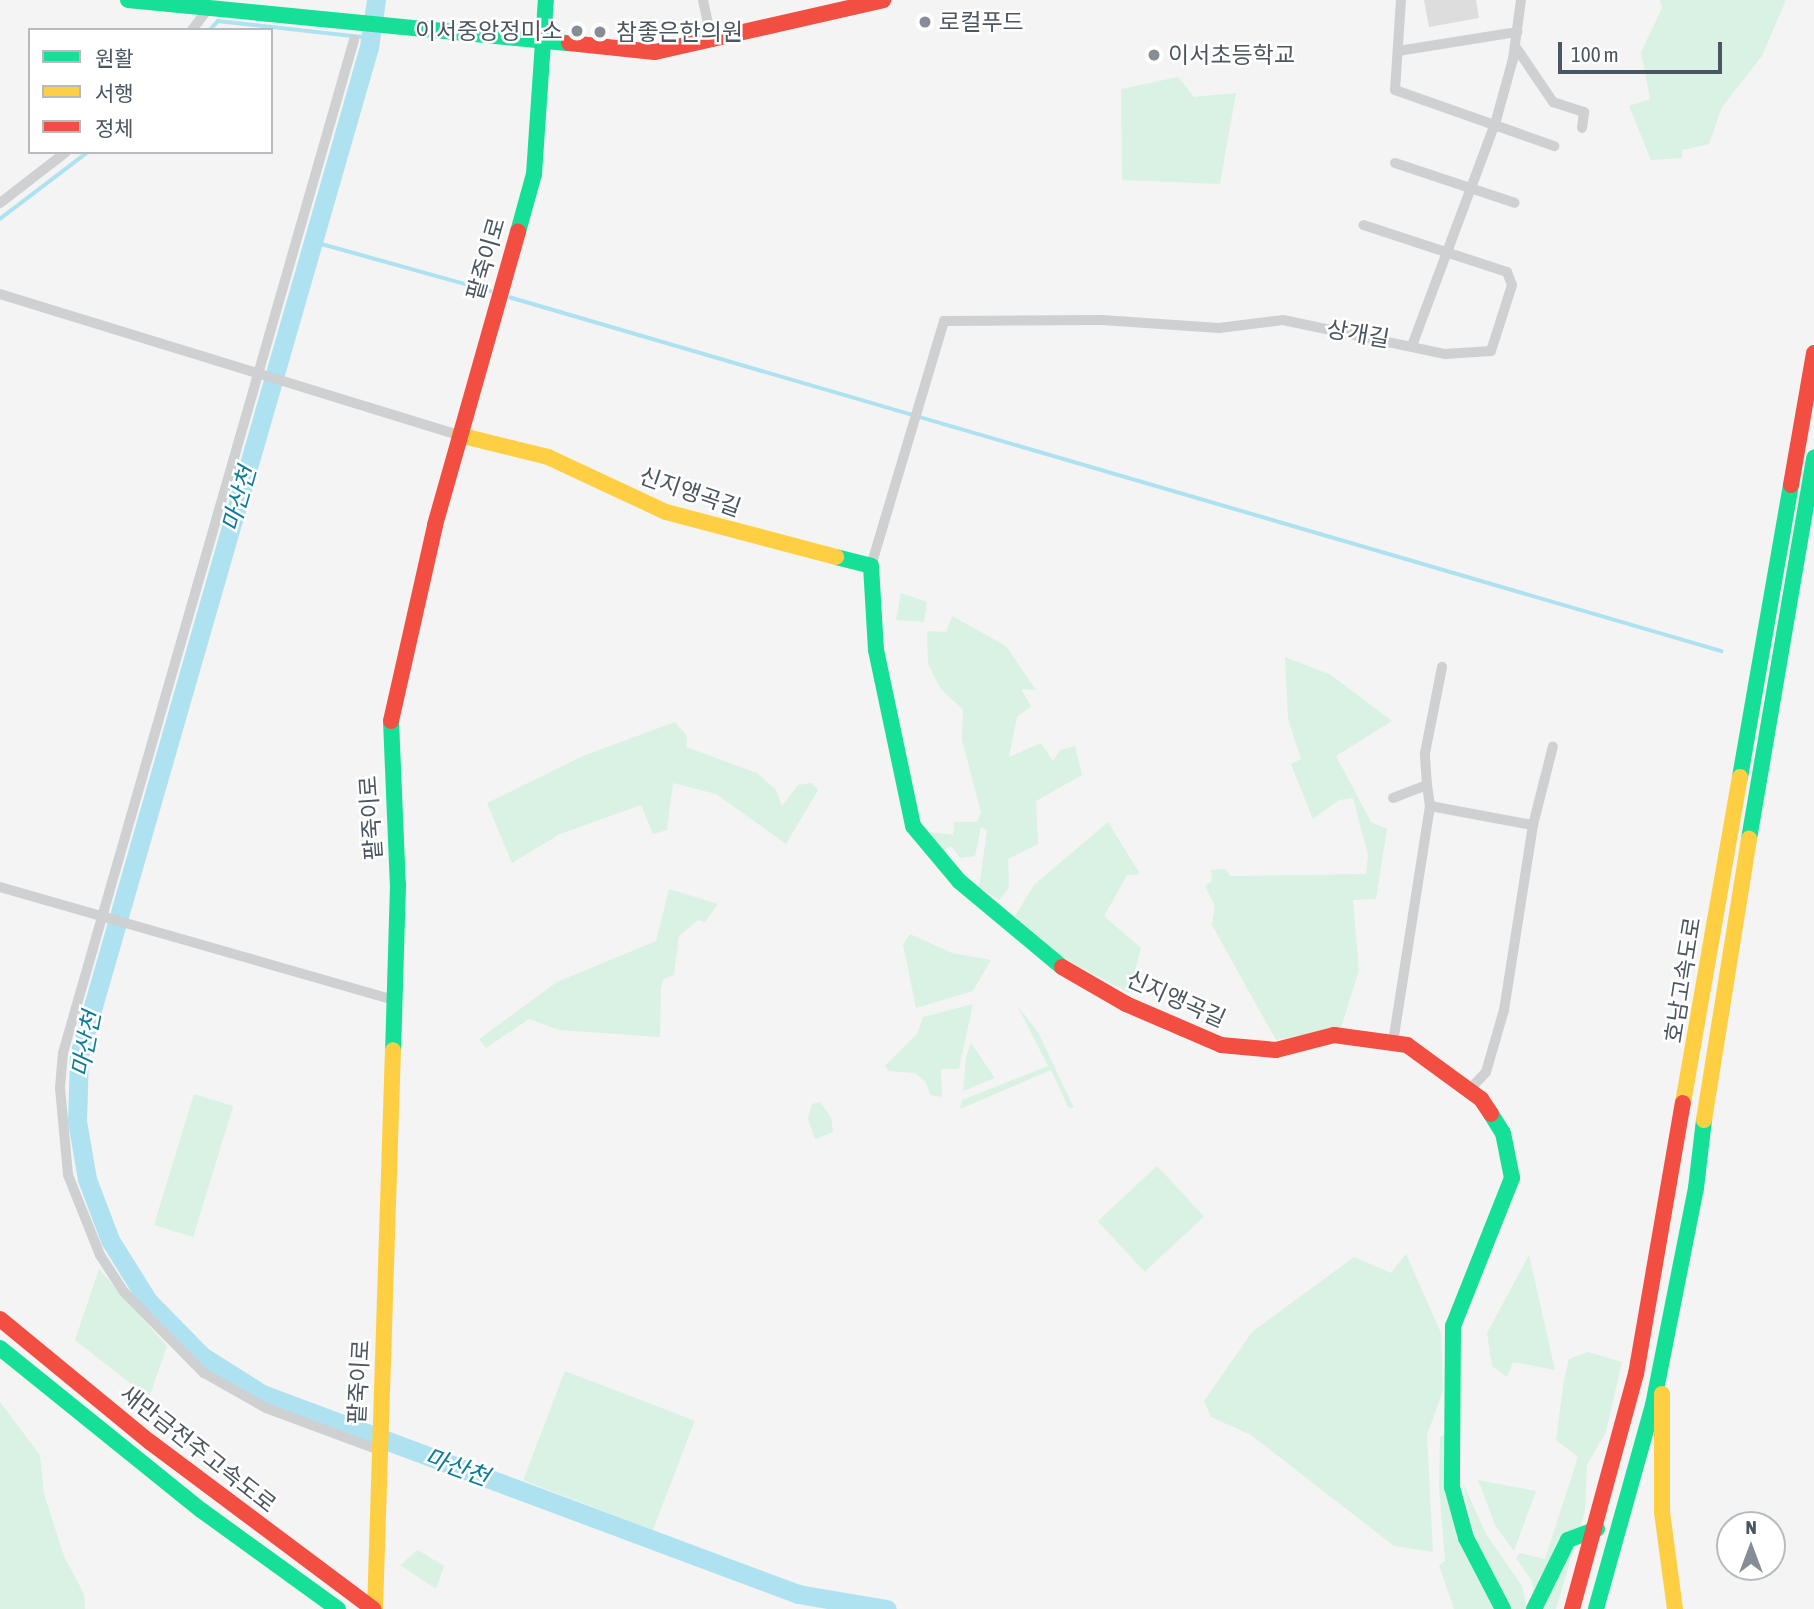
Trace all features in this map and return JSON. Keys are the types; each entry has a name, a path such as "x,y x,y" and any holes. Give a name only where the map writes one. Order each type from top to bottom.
{"main road":[{"path":"128,0 207,10 654,52 883,0"},
{"name":"팥죽이로","path":"374,1609 398,885 391,714 459,435 534,174 546,0"},
{"name":"호남고속도로","path":"1572,1609 1597,1529 1636,1374 1814,353"},
{"name":"신지앵곡길","path":"459,435 548,457 666,512 871,566 876,650 913,825 959,881 1063,968 1126,1004 1222,1045 1276,1050 1334,1035 1393,1041 1426,1054 1470,1089 1503,1133 1512,1178 1453,1326 1452,1487 1466,1538 1503,1609"},
{"name":"호남고속도로","path":"1596,1609 1609,1570 1660,1370 1696,1188 1710,1066 1814,457"},
{"name":"새만금전주고속도로","path":"0,1320 330,1579 374,1609"},
{"name":"새만금전주고속도로","path":"0,1348 201,1510 333,1605"},
{"path":"1660,1370 1662,1512 1675,1609"},
{"path":"1534,1609 1568,1540 1597,1529"}],"street":[{"path":"703,0 711,38"},
{"path":"1401,0 1395,90 1555,146"},
{"name":"상개길","path":"944,321 1102,320 1219,328 1283,320 1413,343 1443,252 1495,124 1515,46 1521,0"},
{"path":"193,28 207,10"},
{"path":"1398,51 1517,32"},
{"path":"354,40 265,374 107,919 63,1054 60,1088 68,1175 100,1255 124,1292 204,1373 267,1408 379,1448"},
{"path":"1515,46 1553,102 1584,112 1583,128"},
{"path":"0,203 63,154"},
{"path":"1395,163 1515,203"},
{"path":"1363,226 1507,272 1513,285 1491,351 1446,354 1413,343"},
{"path":"0,294 459,435"},
{"name":"신지앵곡길","path":"871,566 944,321"},
{"path":"1393,1041 1430,806 1426,740 1442,667"},
{"path":"1470,1089 1486,1072 1504,1010 1534,825 1553,746"},
{"path":"1393,798 1427,785"},
{"path":"1430,806 1534,825"},
{"path":"0,887 394,1000"}],"green space":[{"path":"1660,0 1786,0 1762,56 1722,107 1709,144 1682,150 1682,158 1651,160 1629,106 1650,99 1641,52 1662,8"},
{"path":"1178,77 1194,97 1236,93 1220,184 1122,180 1121,89"},
{"path":"901,593 927,602 924,622 896,620"},
{"path":"952,616 1006,646 1036,690 1021,689 1031,706 1017,717 1009,757 1041,743 1053,761 1060,750 1075,746 1082,775 1036,801 1038,844 1008,859 1009,888 999,900 979,887 987,831 981,827 975,856 960,858 951,846 943,851 930,832 953,835 954,822 977,822 981,812 962,740 963,710 940,688 928,664 927,631 946,632"},
{"path":"1285,657 1331,675 1392,721 1336,756 1371,822 1387,829 1376,899 1353,900 1359,970 1341,1028 1276,1040 1212,925 1215,906 1205,886 1212,881 1211,870 1226,869 1230,876 1366,874 1368,855 1353,798 1339,800 1313,819 1291,764 1301,759 1288,719"},
{"path":"675,722 687,736 686,747 757,773 776,790 782,806 798,785 812,783 818,790 786,844 716,794 673,783 667,830 653,834 641,805 560,834 512,863 487,803 583,756"},
{"path":"1108,822 1140,874 1127,875 1104,916 1141,948 1129,993 1063,958 1015,916 1034,885"},
{"path":"669,889 718,904 705,922 698,920 679,936 674,975 663,979 661,989 660,1037 559,1030 529,1019 486,1048 479,1039 557,982 656,941"},
{"path":"910,934 952,953 991,960 973,991 916,1008 903,944"},
{"path":"973,1004 959,1069 941,1069 942,1097 930,1095 926,1082 915,1073 889,1071 885,1066 917,1034 923,1017"},
{"path":"1017,1005 1038,1032 1074,1108 1068,1107 1051,1070 960,1109 962,1100 1048,1066"},
{"path":"971,1043 995,1078 963,1091 966,1057"},
{"path":"194,1094 233,1106 193,1237 154,1225"},
{"path":"820,1102 831,1117 833,1132 815,1139 808,1119 812,1104"},
{"path":"1157,1166 1204,1216 1145,1272 1098,1221"},
{"path":"1406,1254 1441,1333 1443,1391 1427,1435 1433,1552 1394,1546 1251,1435 1211,1417 1204,1401 1252,1332 1354,1257 1391,1273"},
{"path":"1529,1255 1555,1370 1513,1362 1507,1377 1492,1366 1487,1333"},
{"path":"99,1269 167,1346 149,1398 75,1340"},
{"path":"1588,1352 1622,1362 1606,1432 1587,1465 1585,1511 1556,1609 1536,1609 1532,1581 1516,1558 1520,1553 1545,1559 1578,1457 1556,1440 1564,1380 1569,1359"},
{"path":"565,1371 695,1421 653,1530 523,1480"},
{"path":"0,1402 40,1455 44,1494 64,1556 84,1594 85,1609 0,1609"},
{"path":"1445,1434 1457,1538 1494,1609 1454,1609 1439,1565 1445,1561 1439,1486 1440,1437"},
{"path":"1478,1480 1536,1491 1514,1551 1496,1527"},
{"path":"1462,1481 1486,1534 1522,1586 1527,1609 1512,1609 1479,1554"},
{"path":"418,1550 444,1566 436,1589 400,1565"}],"building":[{"path":"1424,0 1476,0 1479,18 1429,27"}],"waterway":[{"name":"마산천","path":"376,0 369,47 79,1055 77,1121 87,1179 110,1240 148,1301 202,1356 262,1394 798,1594 887,1609"},
{"path":"212,28 218,21 370,38"},
{"path":"0,219 85,154"},
{"path":"311,241 490,291"},
{"path":"509,297 1721,651"}],"traffic: fast":[{"path":"128,0 569,43"},
{"path":"518,232 534,174 546,0"},
{"path":"1749,839 1814,457"},
{"path":"1740,777 1791,485"},
{"path":"836,557 871,566 876,650 913,826 959,881 1062,967"},
{"path":"391,721 398,885 393,1050"},
{"path":"1491,1114 1503,1133 1512,1178 1453,1326 1452,1487 1466,1538 1503,1609"},
{"path":"1596,1609 1653,1405 1696,1188 1704,1120"},
{"path":"0,1348 201,1510 338,1609"},
{"path":"1534,1609 1568,1540 1597,1529"}],"traffic: slow":[{"path":"459,435 548,457 666,512 836,557"},
{"path":"1683,1103 1740,777"},
{"path":"1704,1120 1749,839"},
{"path":"375,1609 393,1050"},
{"path":"1662,1394 1662,1512 1675,1609"}],"traffic: jam":[{"path":"569,43 655,52 883,0"},
{"path":"391,721 435,525 518,232"},
{"path":"1791,485 1814,353"},
{"path":"1062,967 1126,1004 1221,1045 1276,1050 1334,1035 1407,1045 1481,1099 1491,1114"},
{"path":"1572,1609 1636,1374 1683,1103"},
{"path":"0,1319 150,1442 373,1609"}],"place":[{"name":"로컬푸드","path":"925,22"},
{"name":"이서중앙정미소","path":"577,31"},
{"name":"참좋은한의원","path":"600,32"},
{"name":"이서초등학교","path":"1154,55"}]}
